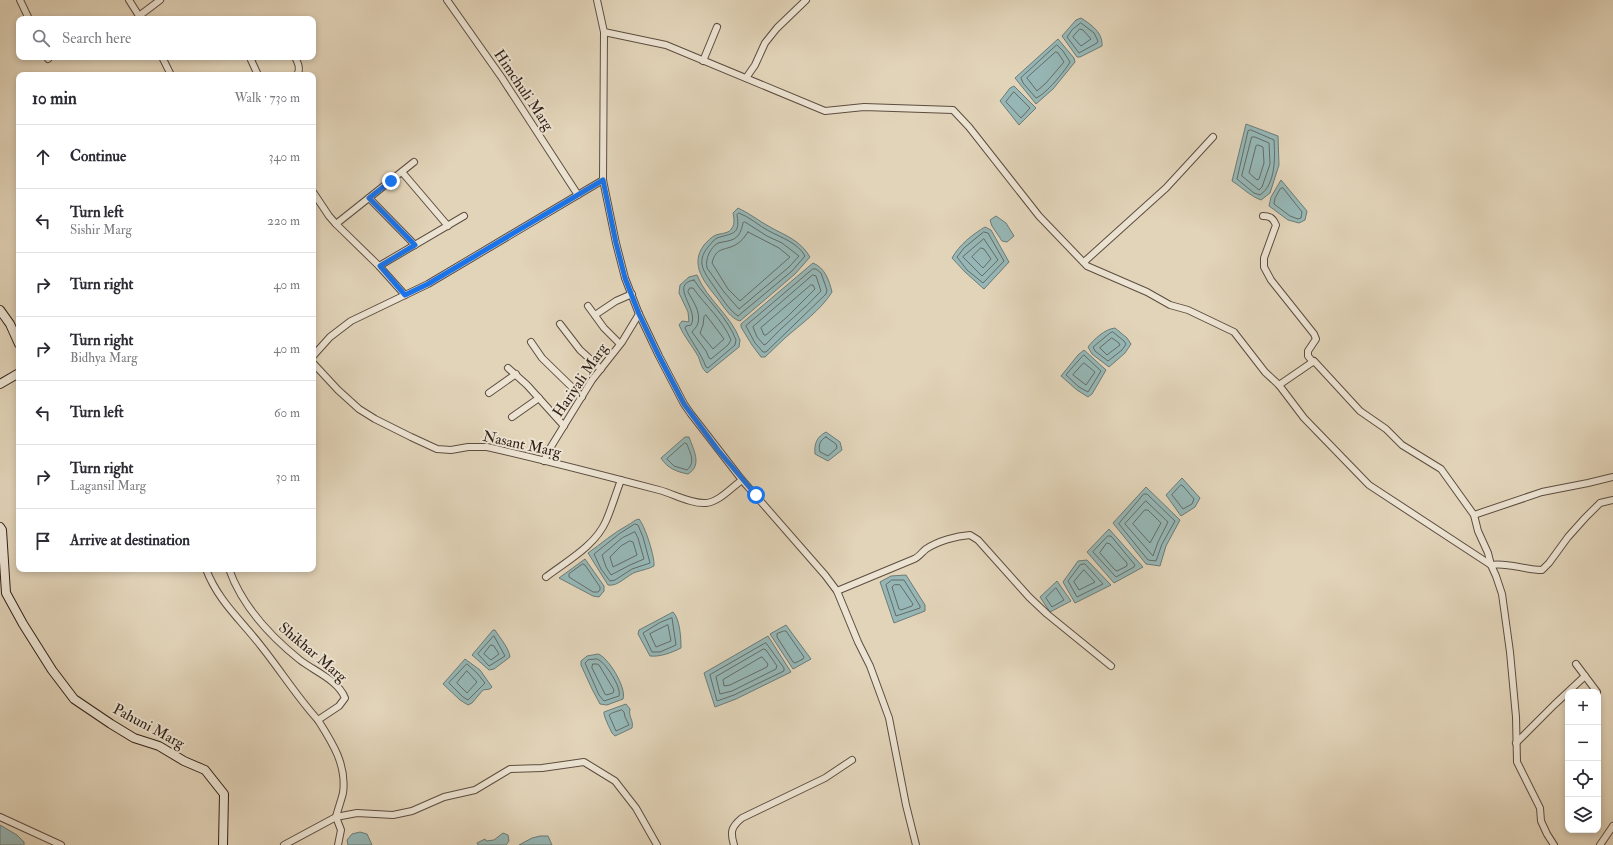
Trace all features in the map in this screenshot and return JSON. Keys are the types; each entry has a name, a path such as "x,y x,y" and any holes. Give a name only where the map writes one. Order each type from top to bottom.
{"street":[{"path":"20,0 28,16"},
{"path":"129,0 139,16"},
{"path":"142,16 160,0"},
{"name":"Himchuli Marg","path":"448,0 502,78 578,195"},
{"path":"597,0 604,32 603,180 625,278 639,314 684,404 742,480 825,575 837,591 858,642 870,666 889,718 906,805 916,845"},
{"path":"746,78 755,65 765,43 777,28 805,0"},
{"path":"703,61 717,27"},
{"path":"604,32 666,46 824,111 864,107 953,110 969,126 1039,216 1087,266 1146,292 1170,305 1188,310 1234,332 1265,372 1279,385 1304,418 1369,485 1491,564 1498,563 1534,570 1542,570 1568,537 1600,503 1613,500"},
{"path":"164,60 170,72"},
{"path":"253,60 255,72"},
{"path":"296,60 299,72"},
{"path":"1084,262 1166,188 1213,137"},
{"path":"336,224 414,162"},
{"path":"402,172 448,226"},
{"path":"316,353 330,337 351,322 428,284 603,180"},
{"path":"316,196 336,224 380,266 405,295"},
{"path":"369,198 415,245"},
{"path":"380,266 464,216"},
{"path":"1263,216 1269,216 1274,220 1276,225 1264,258 1264,267 1271,280 1314,334 1316,339 1308,351 1308,356 1360,411 1386,429 1402,445 1440,469 1474,515 1478,531 1488,553 1502,594 1510,652 1516,717 1517,762 1540,808 1541,821 1554,845"},
{"path":"595,315 616,301 632,294"},
{"path":"588,306 604,328 620,344"},
{"path":"0,310 10,324 16,337"},
{"name":"Hariyali Marg","path":"544,461 549,450 592,380 620,344 639,314"},
{"path":"560,324 580,350 601,369"},
{"path":"531,342 542,358 582,397"},
{"path":"1279,385 1313,362"},
{"name":"Nasant Marg","path":"316,366 338,390 359,408 375,419 437,449 451,450 468,447 487,447 665,491 686,499 705,503 714,501 742,480"},
{"path":"508,368 528,385 564,426"},
{"path":"489,393 516,374"},
{"path":"0,384 16,375"},
{"path":"512,417 539,398"},
{"path":"1474,515 1542,492 1613,477"},
{"path":"546,577 570,560 595,538 606,522 621,480"},
{"name":"Pahuni Marg","path":"0,527 2,530 6,593 23,624 52,670 74,699 111,724 134,738 159,746 184,761 205,770 224,794 223,845"},
{"path":"837,591 914,559 924,550 938,543 970,535 978,540 1029,597 1047,614 1111,666"},
{"path":"208,572 219,595 231,612 261,646 303,703 318,720 337,753 344,773 343,792 336,817 341,830 338,845"},
{"name":"Shikhar Marg","path":"229,572 234,584 247,605 274,638 338,688 343,694 345,698 339,706 318,720"},
{"path":"1576,664 1595,689"},
{"path":"1516,743 1585,676"},
{"path":"734,845 731,836 734,825 742,818 808,787 838,770 852,760"},
{"path":"284,845 336,817 357,813 393,815 412,811 444,797 475,790 510,769 542,768 584,762 615,781 636,808 658,845"},
{"path":"0,817 56,844"},
{"path":"1600,845 1613,826"}],"water":[{"path":"1081,18 1099,33 1102,46 1080,57 1077,57 1062,36 1076,20"},
{"path":"1058,39 1074,58 1075,62 1053,89 1036,104 1015,78"},
{"path":"1014,86 1036,108 1019,125 1000,101 1010,88"},
{"path":"1246,124 1278,136 1279,165 1270,193 1261,200 1232,181"},
{"path":"1281,180 1307,211 1305,220 1299,223 1288,220 1269,206 1271,197"},
{"path":"738,208 797,242 810,257 795,274 740,321 733,318 708,287 700,274 698,267 700,252 704,245 716,235 731,230 734,223 733,213"},
{"path":"996,216 1006,223 1014,236 1007,242 1002,241 992,226 990,220"},
{"path":"985,227 991,230 1009,262 984,289 952,258 967,240"},
{"path":"813,263 823,271 828,279 832,292 822,305 810,316 765,357 761,357 741,327 741,324"},
{"path":"697,275 701,284 731,323 740,340 739,347 707,373 702,367 698,356 679,325 682,321 689,322 688,312 679,293 680,285 689,277"},
{"path":"1115,328 1127,338 1131,344 1125,353 1109,367 1092,354 1088,347 1107,330"},
{"path":"1084,350 1106,370 1092,394 1088,397 1077,390 1061,376"},
{"path":"826,432 840,442 842,450 828,461 815,454 817,441 820,436"},
{"path":"685,437 689,437 696,457 695,466 688,474 673,469 661,458"},
{"path":"1182,478 1200,498 1195,507 1181,516 1166,495"},
{"path":"1146,487 1180,520 1166,546 1160,566 1146,564 1113,523"},
{"path":"639,519 649,542 654,566 636,572 619,583 608,585 588,553 617,531"},
{"path":"1109,529 1143,567 1114,583 1087,552"},
{"path":"585,559 604,586 604,591 599,597 593,596 559,578"},
{"path":"1087,560 1111,585 1075,603 1063,582 1078,561"},
{"path":"906,575 925,605 925,611 894,623 880,582 891,576"},
{"path":"1057,581 1071,601 1050,612 1040,597"},
{"path":"673,612 679,624 681,648 666,654 650,656 638,634 639,630"},
{"path":"786,625 811,659 793,669 770,634"},
{"path":"493,630 495,630 504,643 510,657 494,669 489,670 472,655"},
{"path":"768,636 791,672 736,699 715,707 704,673"},
{"path":"598,654 607,661 616,674 622,688 623,699 607,705 600,704 581,665 581,661 587,656"},
{"path":"465,659 480,670 492,687 490,689 483,690 472,703 468,705 460,700 443,684"},
{"path":"626,704 630,709 632,728 615,736 608,725 604,712"},
{"path":"0,825 17,835 24,842 24,845 0,845"},
{"path":"360,832 367,834 372,845 348,845 347,840 352,834"},
{"path":"503,833 508,835 509,841 506,845 478,845 477,843 485,839 486,841 494,840"},
{"path":"548,836 552,845 519,845 532,838"}],"route":[{"path":"391,181 369,198 415,245 380,266 405,295 428,284 603,180 625,278 639,314 659,356 684,404 718,450 756,495"}]}
